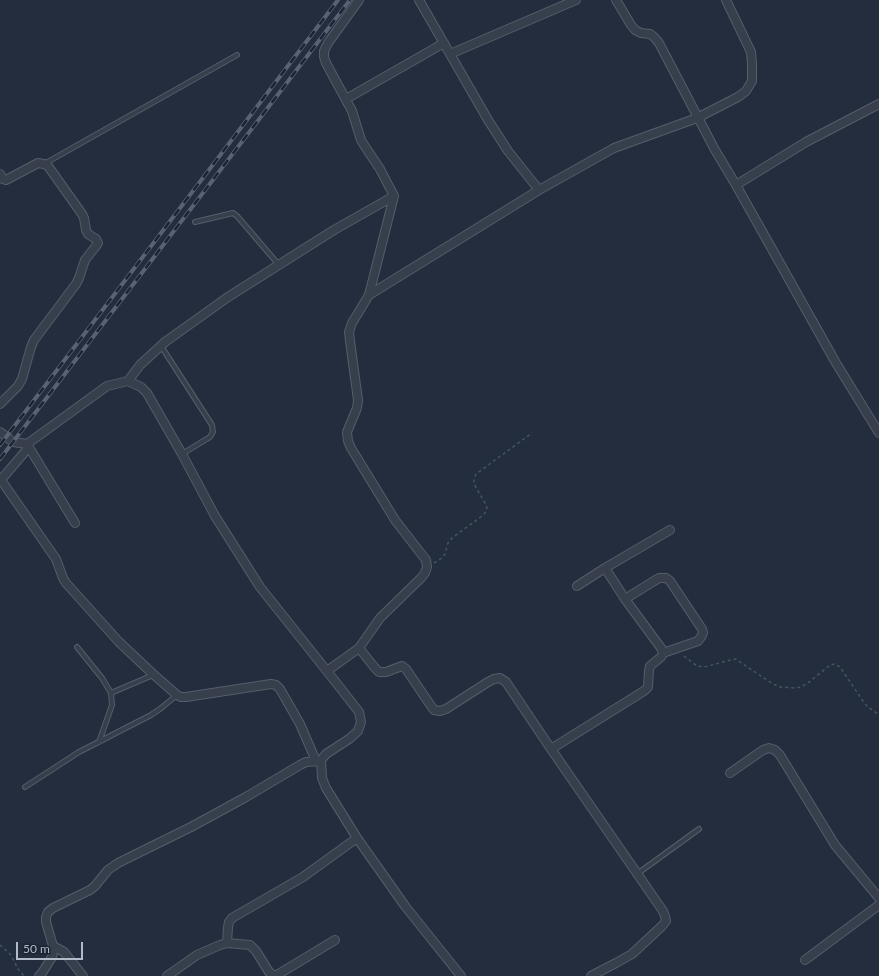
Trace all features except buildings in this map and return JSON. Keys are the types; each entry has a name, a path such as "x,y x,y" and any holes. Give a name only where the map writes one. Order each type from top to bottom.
{"street":[{"path":"326,671 359,648 380,618 421,578 427,567 426,560 395,520 348,441 347,432 357,408 358,400 349,332 352,323 368,295 394,196 380,168 364,146 352,111 324,57 324,51 328,43 359,0"},
{"path":"419,0 488,120 508,151 539,190"},
{"path":"450,54 576,0"},
{"path":"616,0 635,30 654,36 659,43 715,150 836,363 879,433"},
{"path":"368,295 539,190 614,148 697,118 738,97 746,91 752,81 751,52 726,0"},
{"path":"346,99 444,43"},
{"path":"736,185 806,142 879,104"},
{"path":"0,174 3,179 6,180 38,163 48,166 82,214 88,234 96,239 98,243 85,260 76,284 34,340 22,379 18,386 0,404"},
{"path":"394,196 334,230 228,297 165,342 140,365 128,380 107,386 34,439 0,481 56,559 66,583 119,642 177,695 186,697 270,684 276,685 280,689 302,728 308,746 318,761 326,788 357,838 405,906 461,976"},
{"path":"39,976 52,957 53,946 46,917 48,912 53,908 90,890 108,870 118,863 191,827 300,765 306,762 318,761 358,731 361,722 359,712 260,586 214,516 182,454 147,393 141,387 128,380"},
{"path":"0,432 13,442 28,445 76,523"},
{"path":"577,586 670,530"},
{"path":"605,568 663,653"},
{"path":"551,749 644,691 648,687 650,666 661,657 663,653 698,641 701,638 703,633 702,629 666,578 660,578 625,599"},
{"path":"359,648 379,672 386,672 402,666 406,669 434,710 440,711 446,709 494,679 500,678 506,682 665,916 666,921 662,926 632,954 591,976"},
{"path":"730,774 764,750 769,748 775,750 832,841 879,898"},
{"path":"227,943 229,922 232,918 303,877 357,838"},
{"path":"805,960 879,905"},
{"path":"166,976 197,955 227,943 250,945 256,951 269,972 273,975 277,975 335,940"},
{"path":"53,946 64,952 83,976"}],"lane":[{"path":"44,164 237,55"},
{"path":"195,222 233,213 279,265"},
{"path":"161,346 212,425 213,432 210,437 182,454"},
{"path":"77,647 102,678 111,693 112,705 100,742"},
{"path":"111,693 153,674"},
{"path":"25,787 80,752 151,715 177,695"},
{"path":"637,874 699,830"}],"path":[{"path":"427,567 439,561 445,554 448,543 452,538 482,516 485,512 487,508 474,484 476,474 532,433"},
{"path":"676,648 697,666 704,667 736,659 773,684 780,687 801,687 830,665 835,664 840,667 863,701 879,715"},
{"path":"0,945 11,955 18,969 24,976"}],"railway":[{"path":"0,445 338,0"},
{"path":"0,459 350,0"}]}
